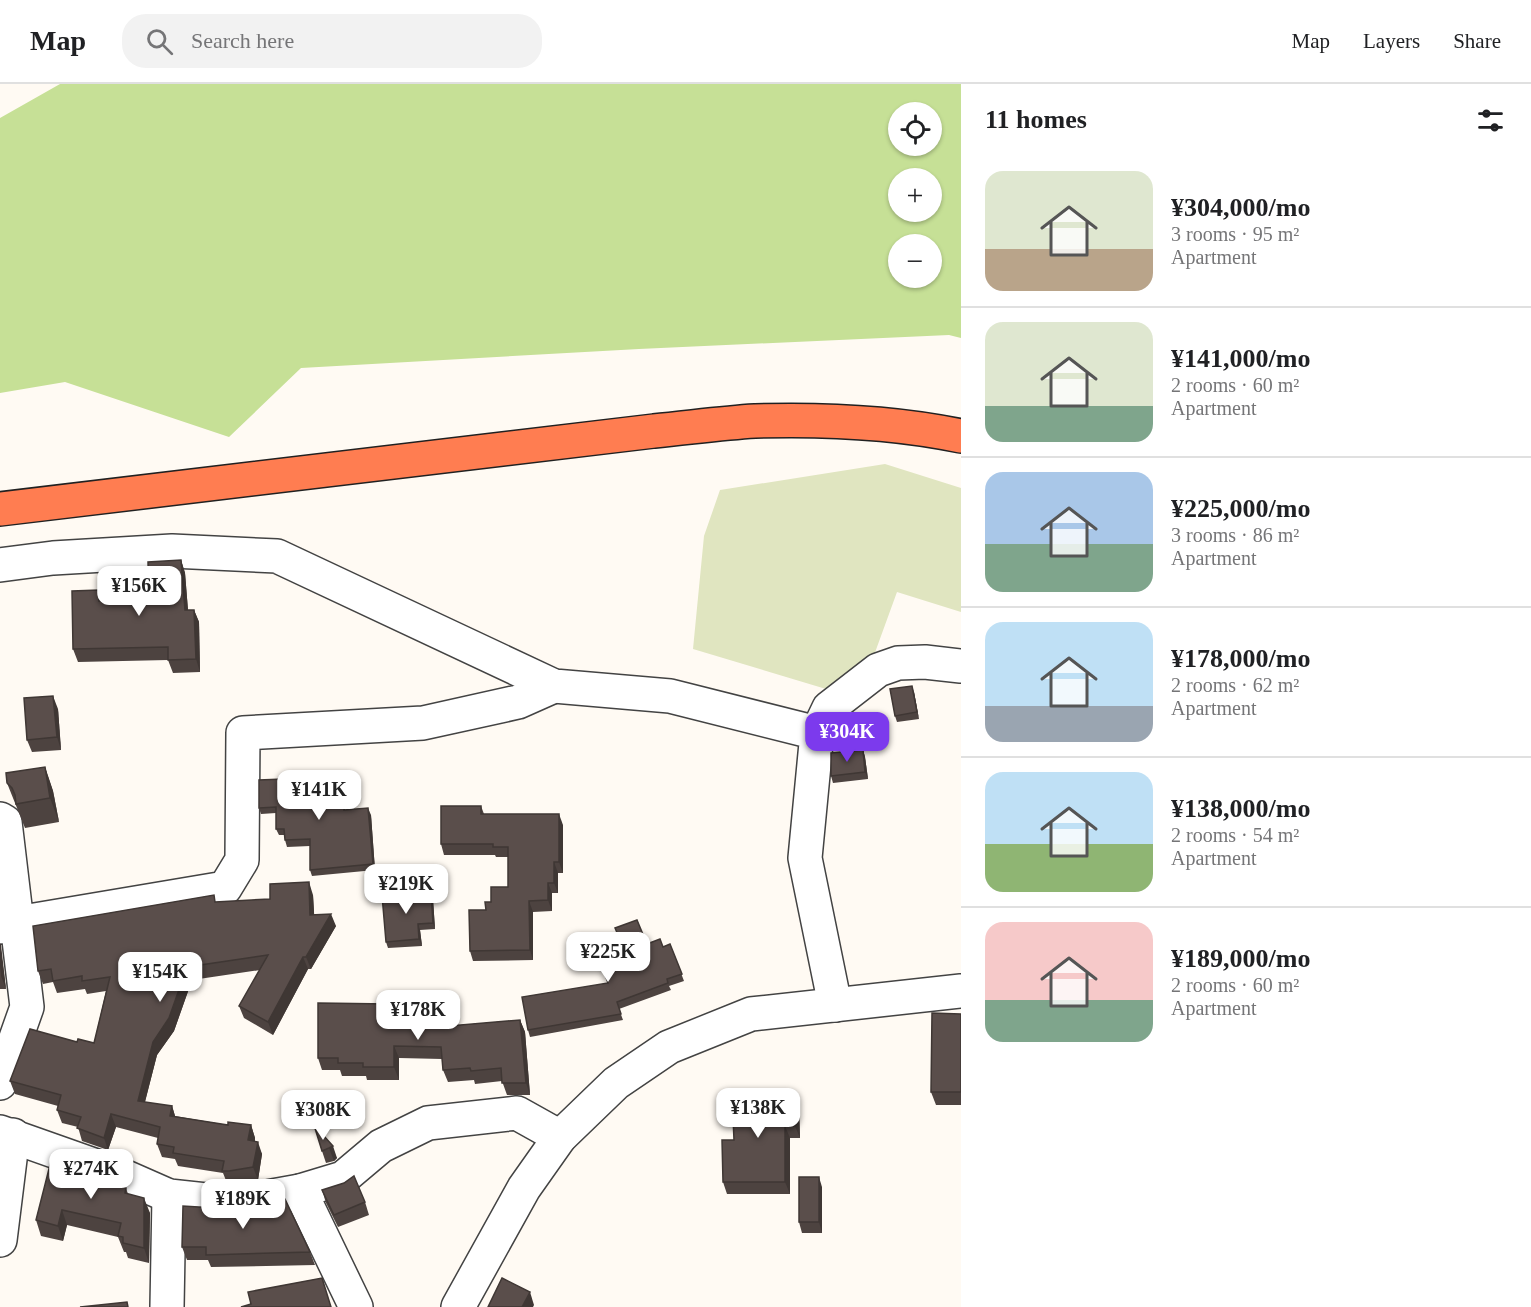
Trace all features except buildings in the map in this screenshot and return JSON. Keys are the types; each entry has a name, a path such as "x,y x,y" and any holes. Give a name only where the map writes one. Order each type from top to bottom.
{"highway":[{"path":"0,509 754,421 853,423 936,431 961,436"}],"street":[{"path":"0,566 53,558 172,551 278,556 554,686 670,696 817,733"},
{"path":"835,1005 805,858 817,733 829,708 878,670 898,663 925,662 961,666"},
{"path":"9,925 225,888 242,860 243,733 423,723 518,702 554,686"},
{"path":"0,819 5,822 9,925 27,1008 0,1083"},
{"path":"459,1307 524,1188 560,1137 616,1083 669,1047 750,1014 961,991"},
{"path":"0,1240 6,1133 119,1174 169,1197 234,1203 300,1191 343,1178 381,1146 428,1123 517,1113 560,1137"},
{"path":"300,1191 357,1307"},
{"path":"167,1307 169,1197"}],"green space":[{"path":"60,84 961,84 961,338 949,335 639,349 301,368 229,437 65,382 0,393 0,118"},
{"path":"885,464 961,488 961,612 897,592 873,658 836,692 693,649 704,536 720,490"}]}
